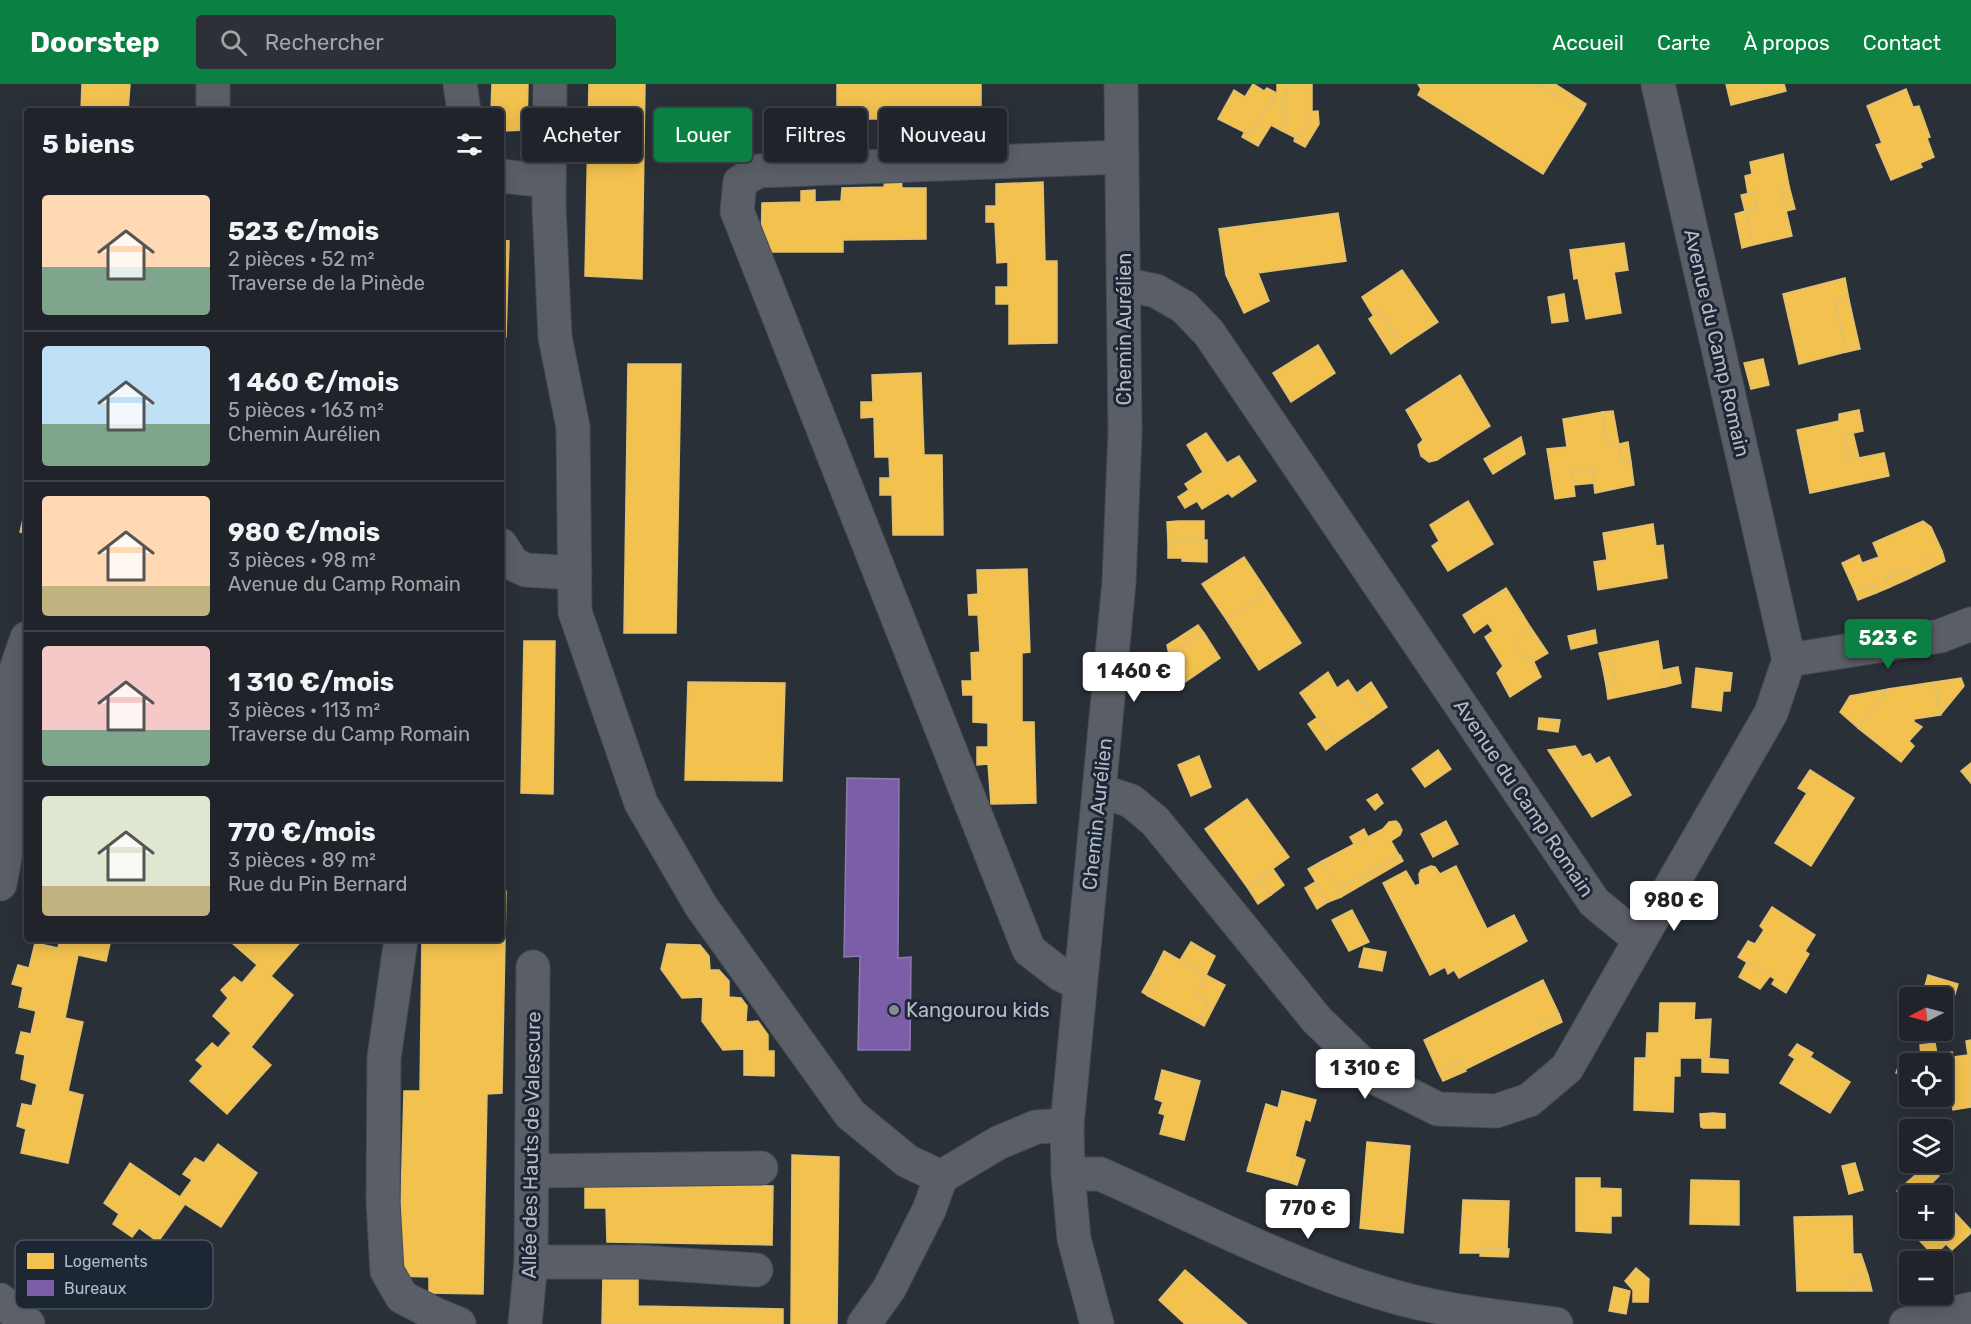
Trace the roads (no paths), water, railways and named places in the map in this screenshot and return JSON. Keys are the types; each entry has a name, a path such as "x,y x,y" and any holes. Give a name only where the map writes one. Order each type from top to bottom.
{"main road":[{"path":"0,1300 28,1324"}],"street":[{"path":"213,84 213,108"},
{"path":"460,84 464,108"},
{"path":"550,84 549,180 555,337 573,427 575,612 641,803 701,906 850,1114 907,1161 941,1177"},
{"name":"Chemin Aurélien","path":"1097,1324 1074,1239 1068,1174 1067,1125 1101,790 1119,582 1125,433 1121,84"},
{"name":"Avenue du Camp Romain","path":"1658,84 1789,660"},
{"path":"1080,984 1060,974 1029,950 737,211 740,182 758,171 1122,158"},
{"path":"504,176 549,180"},
{"name":"Avenue du Camp Romain","path":"1124,284 1156,291 1184,307 1209,333 1594,902 1640,940"},
{"path":"505,560 526,570 575,573"},
{"path":"1101,790 1131,801 1155,821 1317,1020 1378,1079 1438,1109 1496,1111 1529,1101 1566,1068 1771,714 1789,660 1940,636 1971,624"},
{"path":"0,884 19,833 6,784 11,684 24,647"},
{"path":"401,942 384,1058 383,1201 387,1271 402,1297 459,1324"},
{"name":"Allée des Hauts de Valescure","path":"525,1324 531,1262 533,967"},
{"path":"864,1324 889,1289 929,1210 941,1177 998,1143 1036,1127 1067,1125"},
{"path":"532,1171 761,1168"},
{"path":"1068,1174 1100,1174 1311,1269 1399,1298 1459,1311 1556,1324"},
{"path":"531,1262 640,1263 756,1270"},
{"path":"1906,1324 1971,1309"}],"place":[{"name":"Kangourou kids","path":"894,1010"}]}
